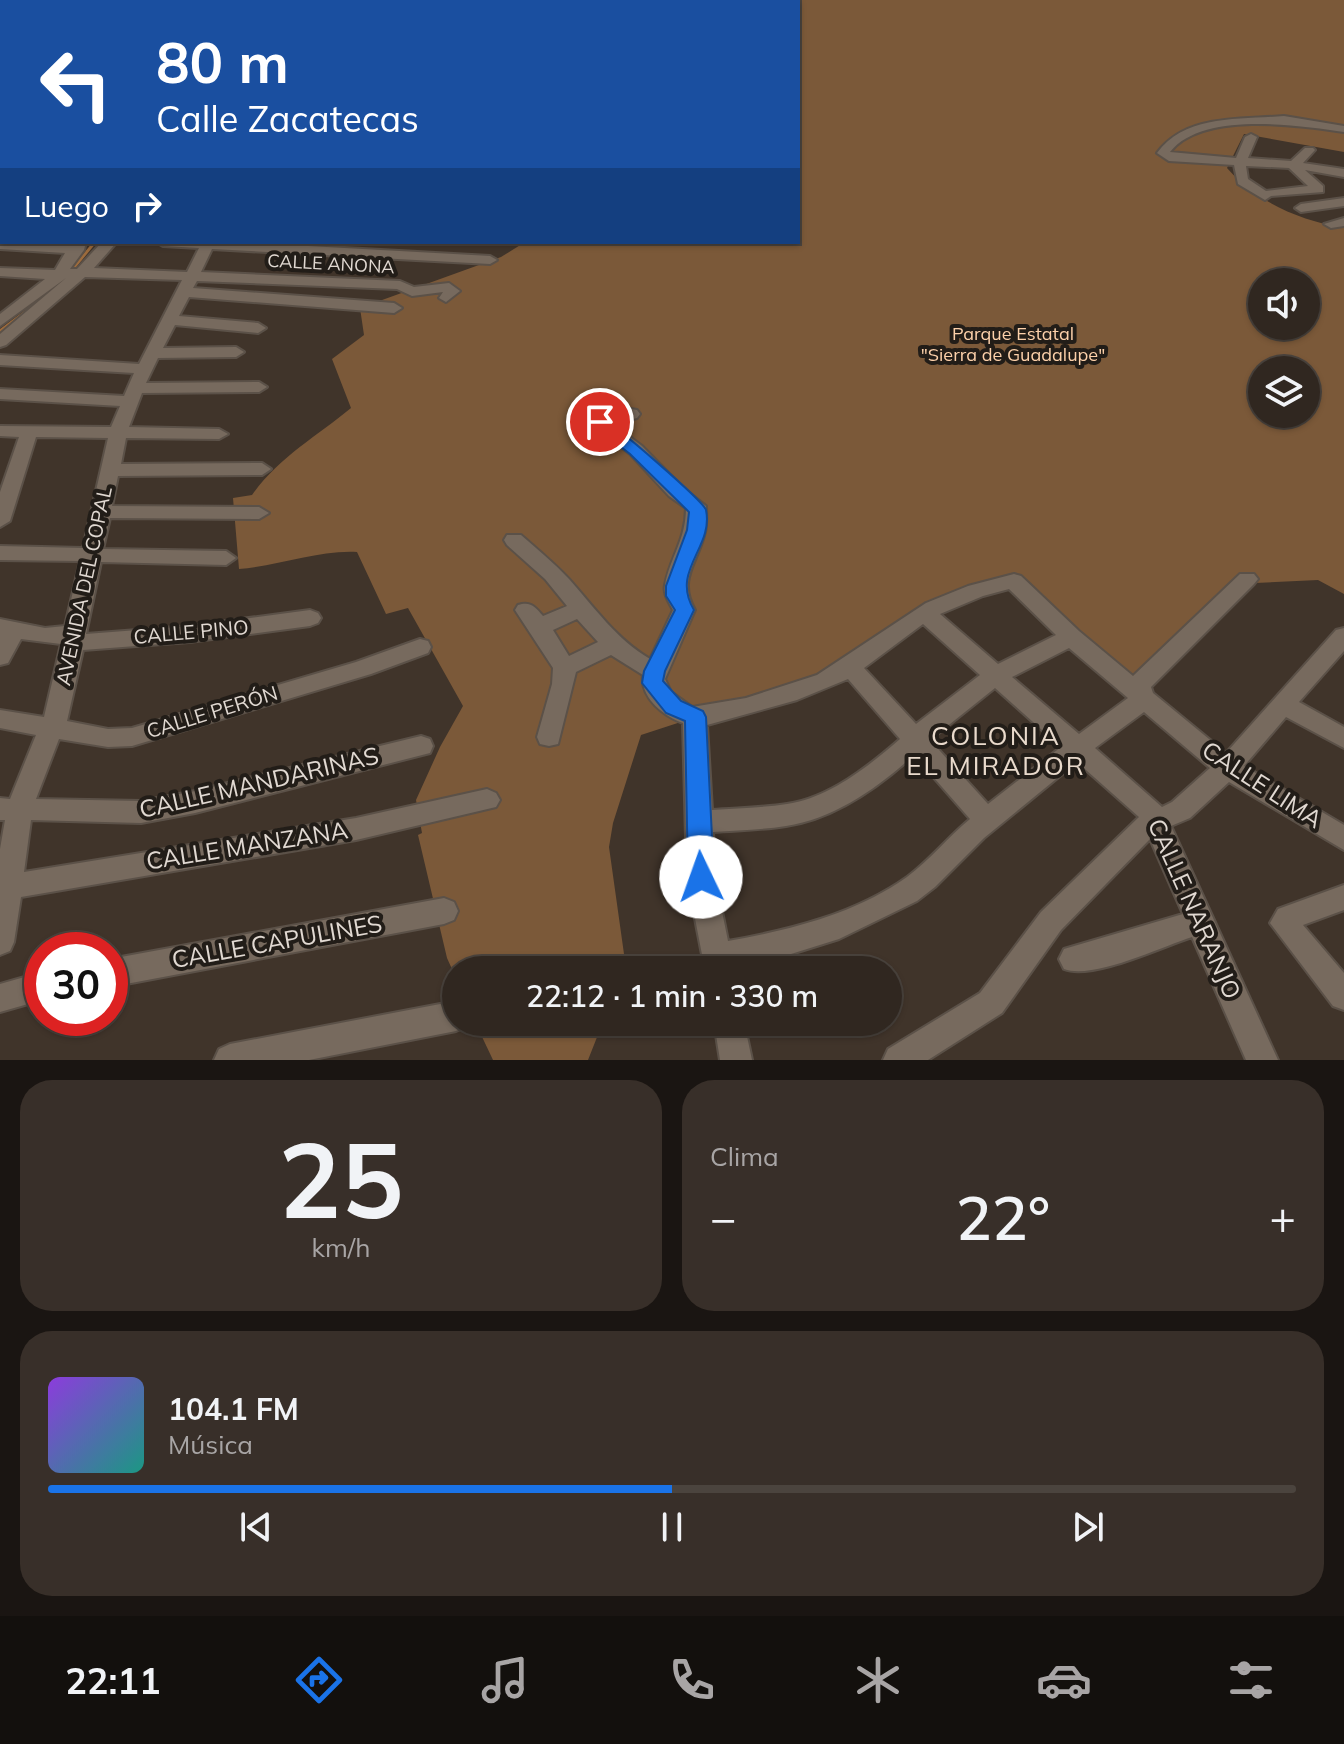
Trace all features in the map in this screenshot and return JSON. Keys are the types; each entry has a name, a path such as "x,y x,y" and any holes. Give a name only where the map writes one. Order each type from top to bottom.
{"street":[{"path":"1344,129 1284,119 1197,127 1174,139 1163,153 1169,157 1294,165 1344,173"},
{"path":"1251,137 1240,162 1243,182 1268,194 1319,189 1294,165"},
{"path":"1294,165 1309,150"},
{"path":"1301,208 1344,202"},
{"path":"0,342 70,274 108,244"},
{"name":"AVENIDA DEL COPAL","path":"0,927 6,888 10,810 52,728 118,433 141,378 208,244"},
{"path":"225,244 490,260"},
{"path":"0,245 78,246 70,274 7,310 0,321"},
{"path":"0,272 70,274 188,284 394,308"},
{"name":"CALLE ANONA","path":"188,284 400,285 409,292 449,287 453,291 446,298"},
{"path":"172,320 258,328"},
{"path":"0,394 141,378 236,352"},
{"path":"0,360 141,378 259,387"},
{"path":"583,409 636,450 676,492 696,506 698,512 696,530 675,586 676,596 684,610 655,679"},
{"path":"600,422 631,414"},
{"path":"0,431 219,434"},
{"path":"0,521 29,432"},
{"path":"108,470 262,469"},
{"path":"99,512 259,513"},
{"path":"514,540 563,585 612,645 655,679 673,707 695,717 812,686 850,667 910,622 926,614"},
{"path":"0,553 226,558"},
{"path":"743,956 806,938 883,906 937,870 987,820 1076,747 1144,699 1138,685 1247,579"},
{"name":"CALLE LIMA","path":"926,614 961,596 1012,581 1071,637 1227,768 1344,839"},
{"path":"549,737 564,684 565,668 533,618 581,608"},
{"name":"CALLE NARANJO","path":"926,614 1143,804 1156,819 1262,1060"},
{"name":"CALLE PINO","path":"7,628 74,638 189,634 310,618"},
{"path":"0,657 7,628"},
{"path":"698,822 768,817 807,811 830,802 886,766 939,718 996,675 1071,637"},
{"path":"565,668 612,645"},
{"path":"899,1060 991,1003 1051,921 1145,826 1181,810 1204,785 1227,768 1341,645"},
{"name":"CALLE PERÓN","path":"0,719 108,738 132,737 363,668 420,647"},
{"path":"850,667 987,820"},
{"path":"1285,705 1344,739"},
{"path":"695,717 701,877 718,956"},
{"name":"CALLE MANDARINAS","path":"10,810 141,812 195,802 421,746"},
{"name":"CALLE MANZANA","path":"6,888 101,868 273,844 450,811 487,800"},
{"path":"1344,897 1288,918 1284,923 1344,996"},
{"name":"CALLE CAPULINES","path":"128,970 444,911"},
{"path":"1074,959 1099,955 1199,922"},
{"path":"0,998 24,991"},
{"path":"230,1060 442,1019"},
{"path":"732,1036 736,1060"}],"green space":[{"name":"Parque Estatal \"Sierra de Guadalupe\"","path":"800,0 1344,0 1344,152 1244,134 1227,168 1252,191 1280,208 1344,228 1344,594 1318,580 1255,583 1133,683 1024,591 1002,590 947,610 834,682 720,722 690,719 641,735 613,823 609,847 623,956 447,956 418,835 422,833 416,800 463,706 408,608 386,614 357,552 328,553 239,569 233,498 252,495 286,459 351,408 332,359 364,335 360,308 501,257 522,244 800,244"},
{"path":"482,1036 597,1036 588,1060 493,1060"}],"waterway":[{"path":"71,271 93,244"},
{"path":"0,331 32,307"}],"district":[{"name":"COLONIA EL MIRADOR","path":"996,751"}],"route":[{"path":"600,422 636,450 676,492 696,506 698,512 696,530 675,586 676,596 684,610 654,671 653,683 673,707 695,717 701,877"}]}
